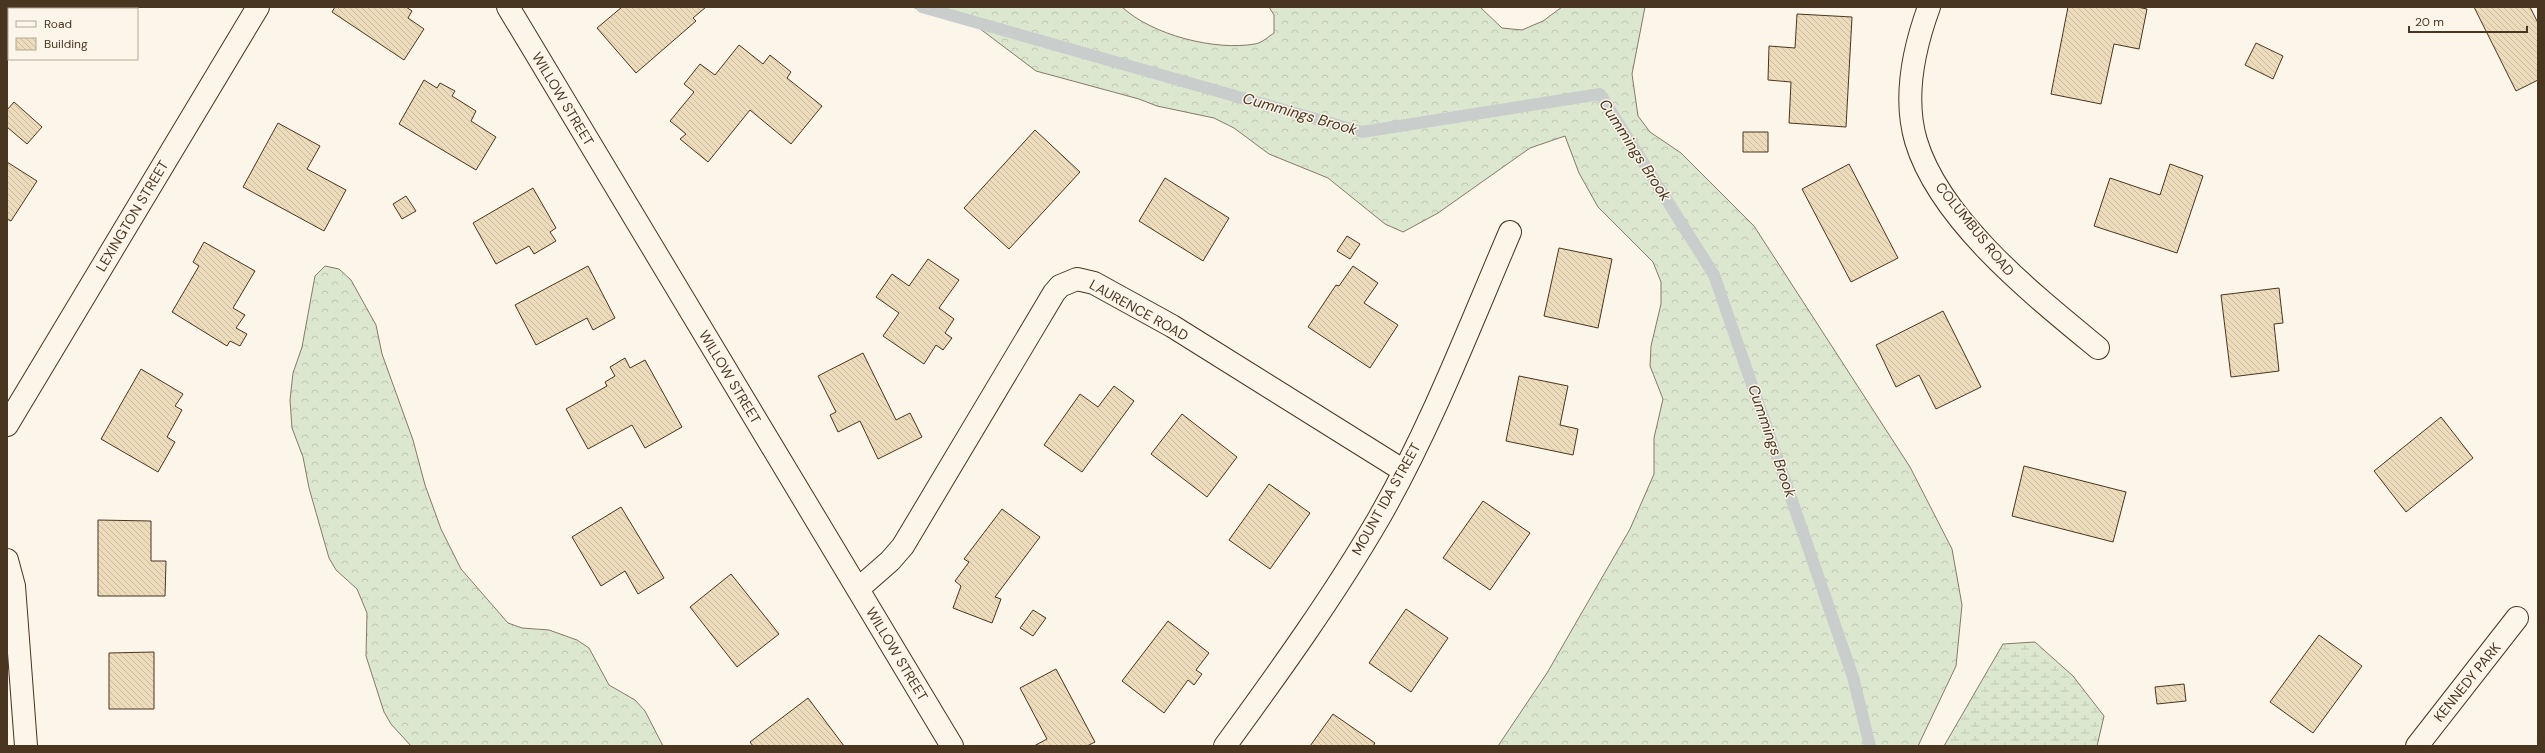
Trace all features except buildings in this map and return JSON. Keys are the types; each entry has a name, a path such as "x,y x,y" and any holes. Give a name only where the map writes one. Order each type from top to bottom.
{"street":[{"name":"LEXINGTON STREET","path":"7,424 258,7"},
{"name":"WILLOW STREET","path":"508,7 952,746"},
{"name":"COLUMBUS ROAD","path":"1929,7 1919,35 1911,70 1916,139 1924,163 1958,214 2004,268 2098,348"},
{"name":"MOUNT IDA STREET","path":"1225,746 1277,674 1339,583 1379,518 1404,471 1456,360 1510,232"},
{"name":"LAURENCE ROAD","path":"858,589 898,554 1054,293 1064,284 1077,279 1094,283 1172,326 1404,471"},
{"path":"7,560 14,586 26,746"},
{"name":"KENNEDY PARK","path":"2417,746 2518,618"}],"green space":[{"path":"912,7 1122,7 1150,26 1185,39 1203,43 1239,46 1258,43 1274,33 1274,15 1269,7 1480,7 1502,28 1522,30 1543,21 1562,7 1645,7 1632,74 1638,116 1650,132 1681,153 1754,226 1910,467 1952,549 1962,605 1956,666 1918,746 1498,746 1547,673 1630,529 1654,474 1654,438 1663,399 1650,366 1651,346 1661,304 1661,282 1653,262 1598,207 1579,173 1565,136 1530,148 1438,213 1403,232 1385,224 1328,178 1269,154 1234,128 1214,118 1157,106 1139,99 1036,71 975,25"},
{"path":"325,266 339,269 351,280 376,325 382,354 413,440 425,485 441,529 461,569 508,623 522,628 549,630 577,640 589,648 609,685 635,700 645,711 663,746 411,746 391,724 384,712 366,656 367,613 357,589 336,570 329,558 309,488 303,457 292,428 290,400 293,373 302,347 315,276"},
{"path":"2035,642 2073,676 2104,716 2097,746 1944,746 2003,644"}],"waterway":[{"name":"Cummings Brook","path":"922,7 1362,132 1600,94 1714,275 1853,677 1870,746"}]}
